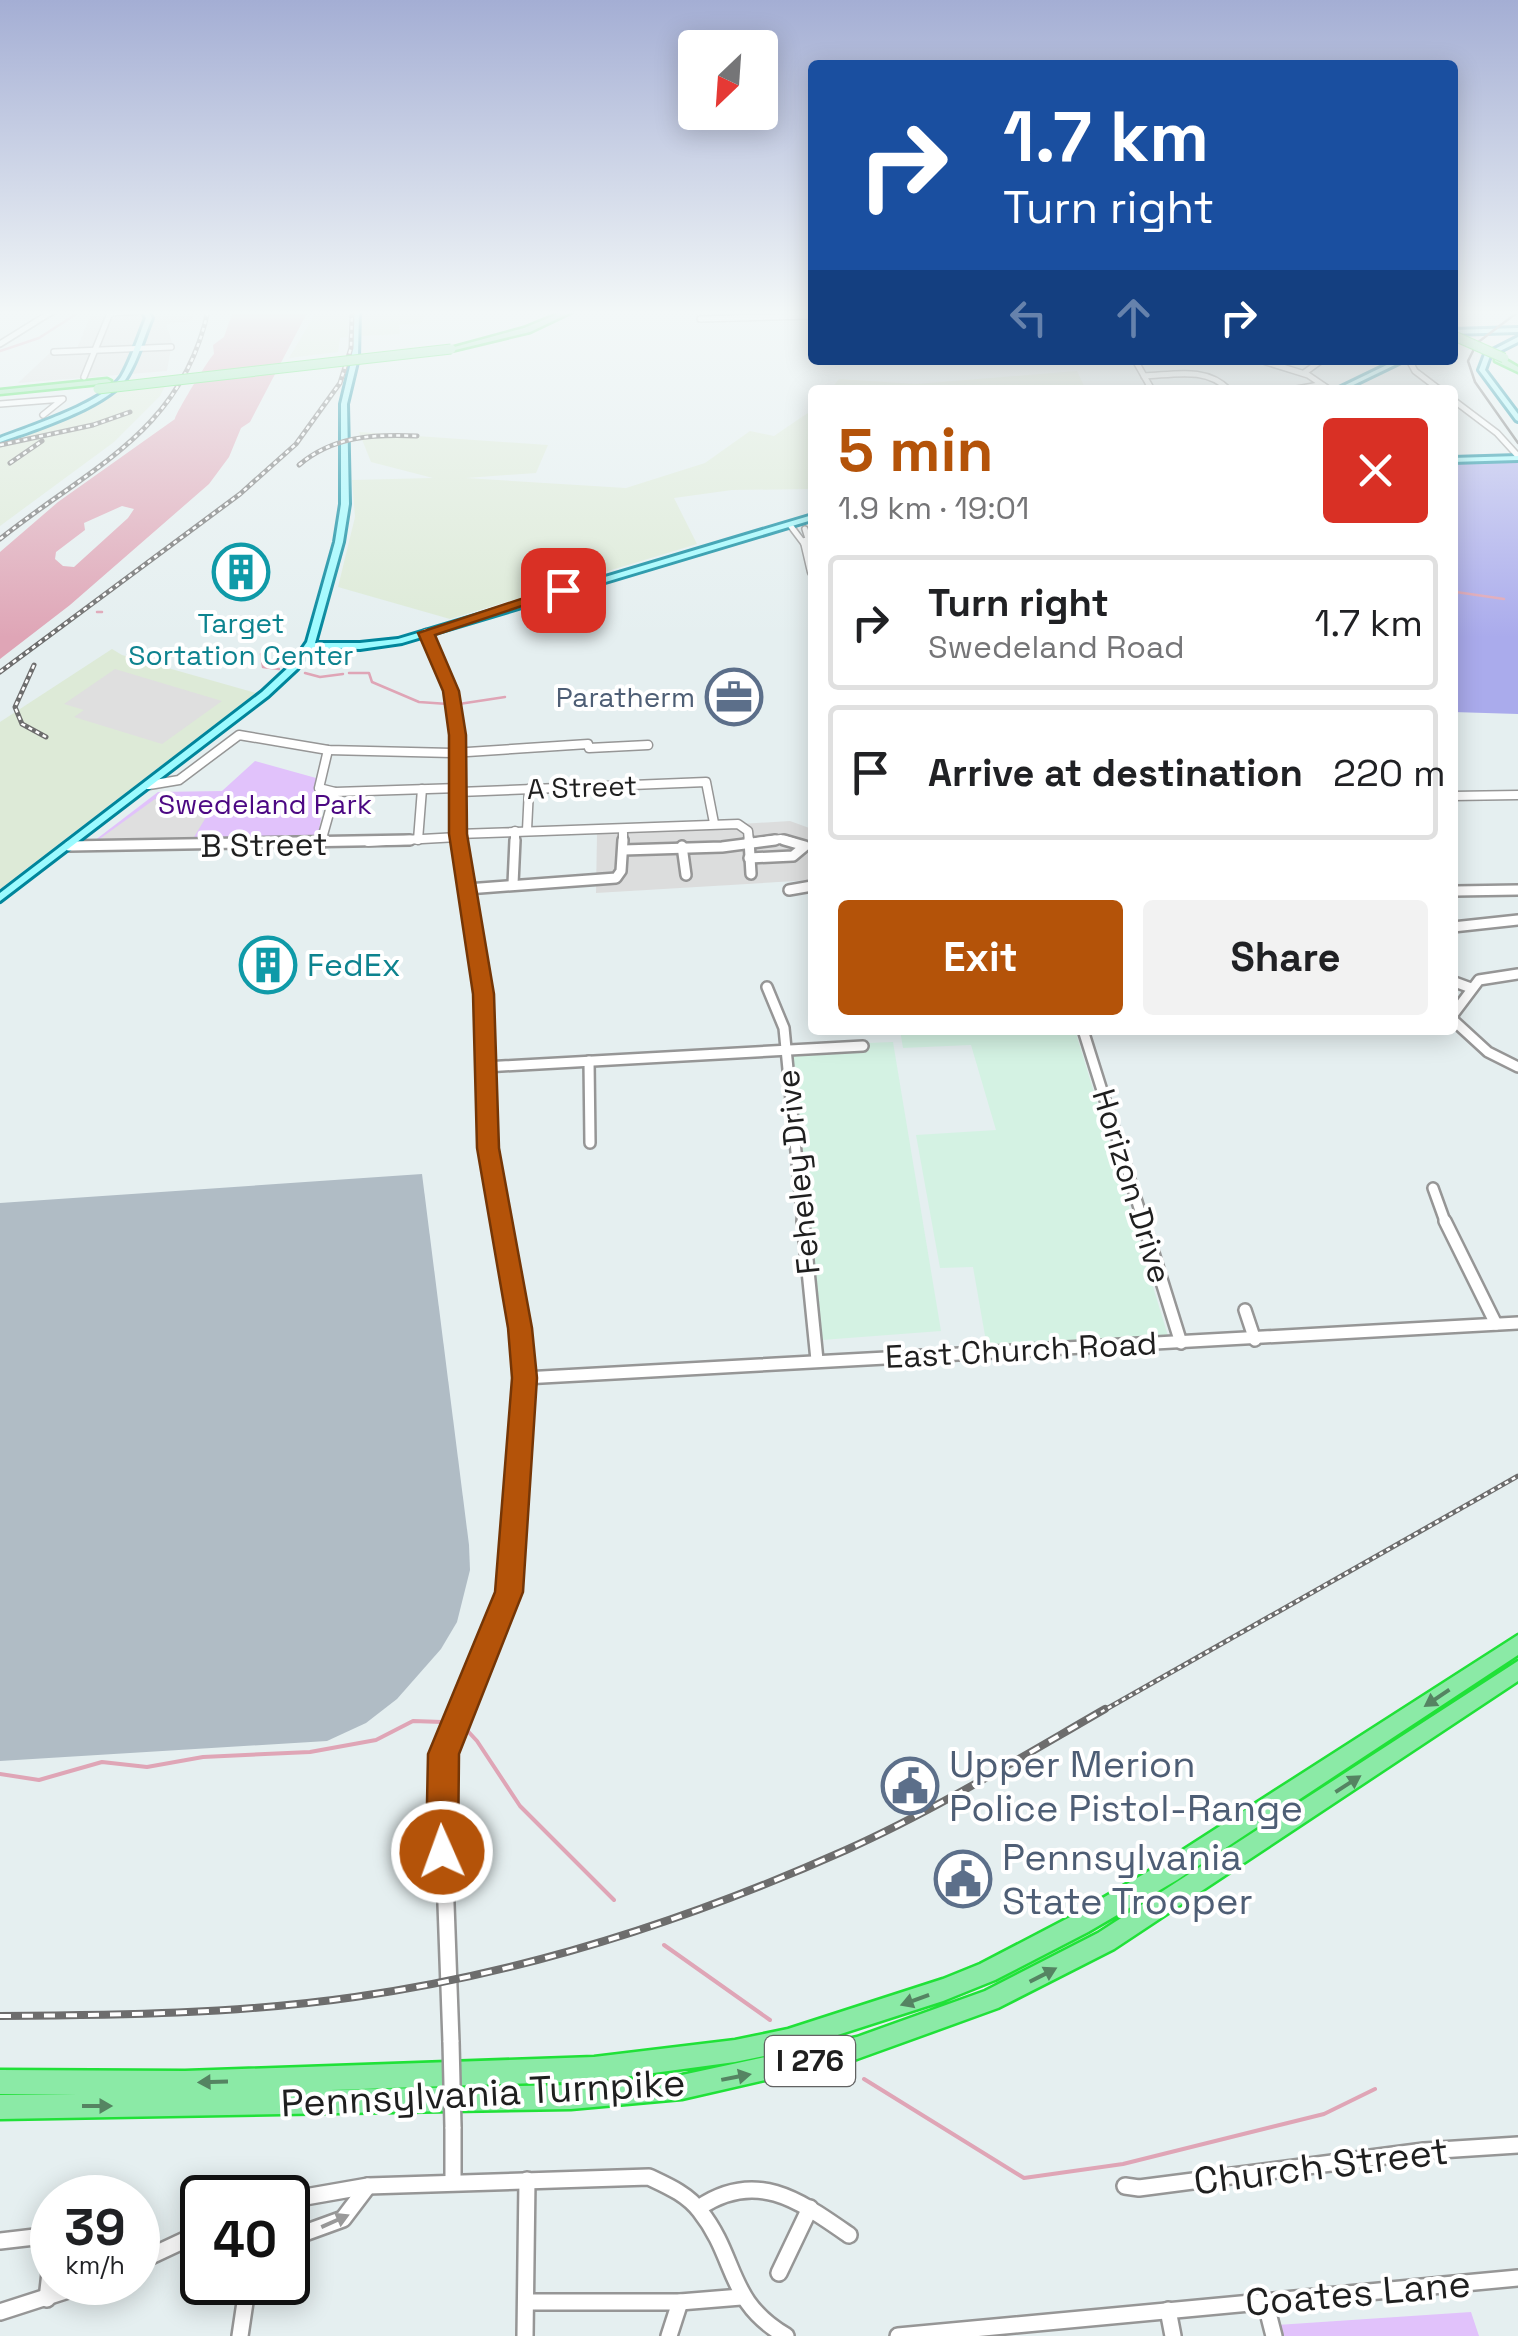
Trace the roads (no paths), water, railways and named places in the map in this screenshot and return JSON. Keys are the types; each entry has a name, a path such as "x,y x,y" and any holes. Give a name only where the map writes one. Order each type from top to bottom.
{"highway":[{"name":"Pennsylvania Turnpike","path":"0,2082 185,2083 594,2069 735,2051 788,2040 943,1990 1080,1924 1169,1872 1518,1644"},
{"name":"Pennsylvania Turnpike","path":"0,2107 571,2097 682,2086 857,2048 946,2018 1032,1981 1106,1941 1518,1670"}],"main road":[{"path":"0,440 53,420"},
{"path":"0,898 265,694 299,661 309,645 342,525 344,420"},
{"path":"1458,460 1513,456"},
{"path":"309,645 377,645 426,633 808,519"},
{"path":"299,661 338,646"}],"street":[{"path":"30,424 36,420"},
{"path":"1478,420 1497,433 1513,456"},
{"path":"794,524 808,532"},
{"path":"794,524 804,539 808,556"},
{"path":"426,633 451,691 460,752 458,836 482,977 488,1148 518,1314 524,1378 509,1592 451,1729 441,1766 454,2182"},
{"path":"149,785 179,780 238,735 328,750 460,752 588,744 590,748 648,745"},
{"path":"322,844 335,792 319,788 328,750"},
{"name":"A Street","path":"335,792 528,790 706,782 714,823"},
{"path":"418,840 422,790"},
{"path":"527,830 528,790"},
{"path":"1458,796 1518,795"},
{"path":"714,823 746,827 752,874"},
{"name":"B Street","path":"70,846 322,844 527,830 714,823"},
{"path":"512,884 515,831"},
{"path":"467,888 616,878 621,871 622,833"},
{"path":"623,850 781,838 805,846 793,856 749,858"},
{"path":"682,846 686,875"},
{"path":"789,890 808,887"},
{"path":"1458,891 1518,890"},
{"path":"1458,926 1518,920"},
{"path":"1458,1009 1471,988 1490,976 1518,974"},
{"path":"1458,983 1471,988"},
{"name":"Feheley Drive","path":"768,987 782,1017 817,1360"},
{"path":"1458,1024 1488,1052 1518,1067"},
{"name":"Horizon Drive","path":"1085,1035 1181,1342"},
{"path":"485,1067 863,1046"},
{"path":"589,1061 590,1143"},
{"path":"1434,1188 1453,1241 1496,1324"},
{"path":"1245,1310 1255,1340"},
{"name":"East Church Road","path":"524,1378 1255,1340 1518,1322"},
{"name":"Church Street","path":"1125,2186 1139,2188 1424,2152 1518,2146"},
{"path":"310,2196 368,2186 649,2177 680,2189 700,2208 753,2316 786,2336"},
{"path":"524,2336 527,2180"},
{"path":"310,2231 342,2219 368,2186"},
{"path":"700,2208 724,2191 740,2187 766,2189 810,2208 849,2235"},
{"path":"779,2274 810,2208"},
{"path":"0,2240 30,2237"},
{"name":"Coates Lane","path":"898,2336 976,2332 1518,2278"},
{"path":"526,2302 680,2302 741,2296"},
{"path":"1265,2301 1274,2336"},
{"path":"669,2336 680,2302"},
{"path":"0,2312 30,2304"},
{"path":"240,2336 245,2305"},
{"path":"1168,2310 1173,2336"}],"waterway":[{"path":"1458,592 1504,599"},
{"path":"97,612 102,612"},
{"path":"261,654 263,667 279,669"},
{"path":"305,673 320,677 343,674"},
{"path":"349,673 369,673 372,682 419,702 448,704"},
{"path":"459,704 505,697"},
{"path":"0,1774 39,1780 102,1762 147,1767 203,1757 310,1752 376,1740 413,1721 442,1722"},
{"path":"464,1727 520,1806 614,1900"},
{"path":"664,1945 770,2020"},
{"path":"864,2079 1024,2178 1123,2164 1324,2114 1375,2089"}],"tram line":[{"path":"1502,420 1518,443"}],"railway":[{"path":"0,445 107,420"},
{"path":"0,539 128,444 152,420"},
{"path":"0,672 240,494 296,444 313,420"},
{"path":"299,465 326,448 355,439 417,436"},
{"path":"10,463 42,441"},
{"path":"34,665 15,707 22,724 46,737"},
{"path":"1101,1712 1518,1476"},
{"path":"0,2016 178,2013 311,2003 418,1987 544,1958 666,1921 846,1850 945,1801 1105,1709"}],"place":[{"name":"Target Sortation Center","path":"241,572"},
{"name":"Paratherm","path":"734,697"},
{"name":"FedEx","path":"268,965"},
{"name":"Upper Merion Police Pistol-Range","path":"910,1786"},
{"name":"Pennsylvania State Trooper","path":"963,1879"}],"park label":[{"name":"Swedeland Park","path":"265,804"}]}
